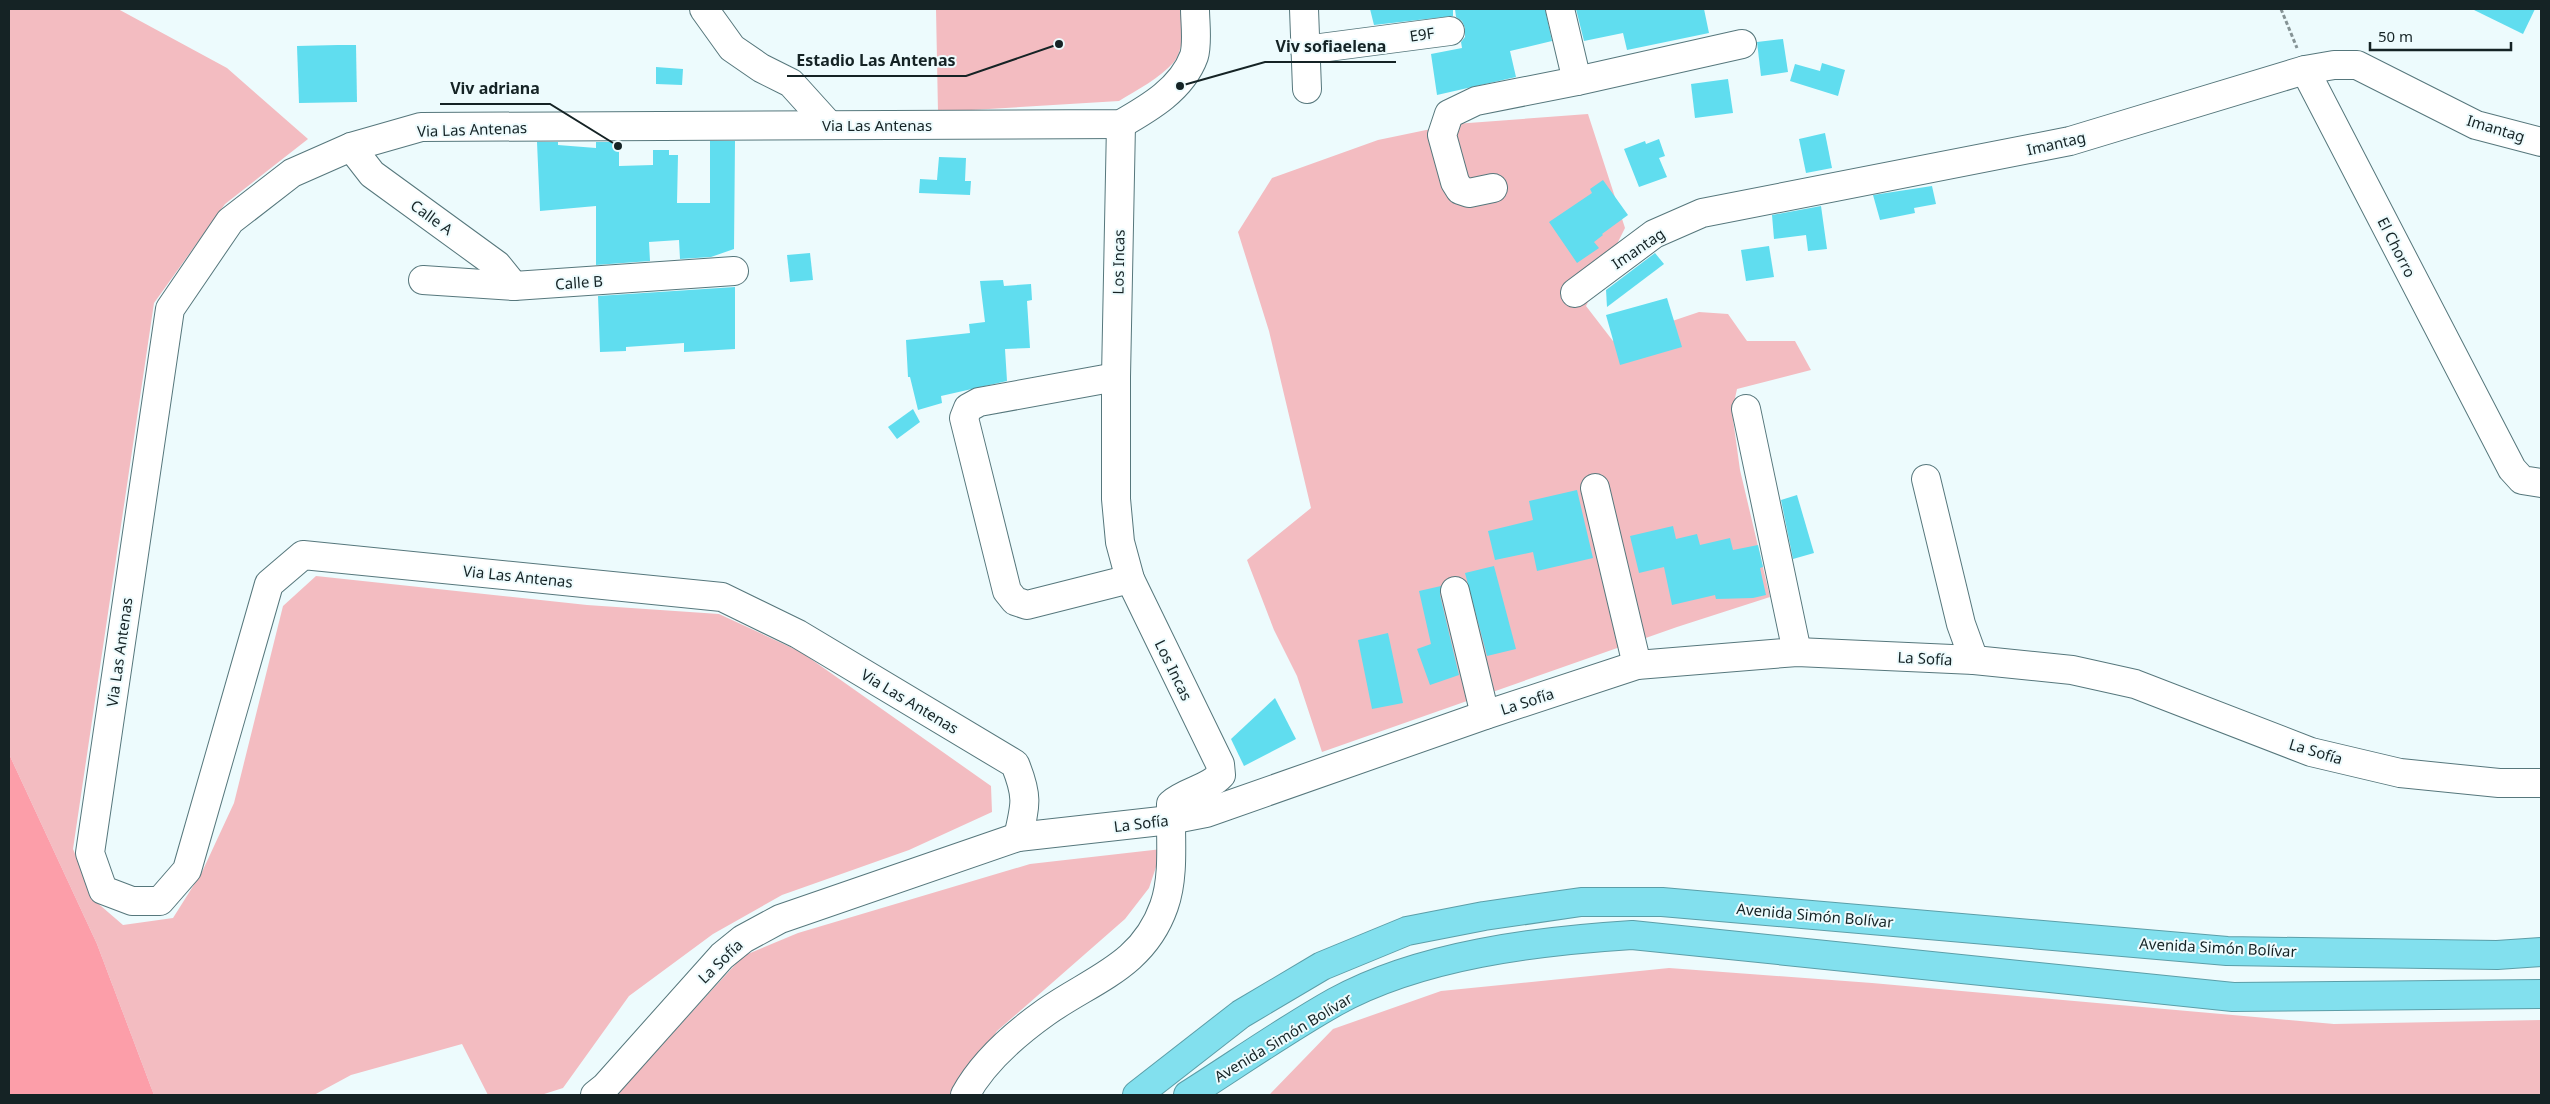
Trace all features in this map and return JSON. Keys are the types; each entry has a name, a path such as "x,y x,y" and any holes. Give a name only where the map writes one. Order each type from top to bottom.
{"highway":[{"name":"Avenida Simón Bolívar","path":"1137,1095 1241,1014 1322,966 1408,932 1484,916 1581,902 1662,902 2227,951 2497,955 2541,952"},
{"name":"Avenida Simón Bolívar","path":"1188,1095 1336,1001 1412,969 1569,939 1632,935 2233,997 2541,994"}],"street":[{"path":"704,9 732,48 761,68 791,83 829,126"},
{"path":"1121,124 1155,104 1180,80 1194,55 1195,9"},
{"path":"1304,9 1307,90"},
{"path":"1560,9 1577,81"},
{"name":"E9F","path":"1305,50 1450,30"},
{"path":"1493,188 1469,193 1460,190 1442,135 1449,114 1476,101 1577,81 1742,44"},
{"name":"Imantag","path":"1575,293 1654,234 1702,213 2070,141 2305,70 2334,64 2357,65 2476,125 2541,142"},
{"name":"El Chorro","path":"2305,70 2512,469 2532,482"},
{"name":"Via Las Antenas","path":"1018,837 1026,805 1025,792 1016,764 798,634 722,597 303,555 269,584 187,870 160,901 132,901 103,890 90,853 170,309 230,221 292,173 352,147 421,127 1121,124"},
{"name":"Los Incas","path":"965,1095 971,1083 1008,1042 1047,1012 1110,975 1148,940 1164,905 1169,872 1171,804 1180,796 1214,783 1221,774 1220,764 1130,579 1120,542 1116,499 1116,377 1121,124"},
{"name":"Calle A","path":"352,147 372,174 497,265 514,286"},
{"name":"Calle B","path":"423,280 514,286 734,271"},
{"path":"1116,377 979,402 968,408 964,418 1007,591 1015,602 1027,604 1130,579"},
{"path":"1746,409 1798,652"},
{"path":"1926,479 1961,624 1974,660"},
{"path":"1595,488 1638,665"},
{"path":"1455,591 1485,715"},
{"name":"La Sofía","path":"595,1095 612,1080 722,956 761,928 1018,837 1170,820 1206,813 1485,715 1638,665 1798,652 1974,660 2072,670 2135,684 2311,752 2400,773 2499,783 2541,783"}],"path":[{"path":"2281,9 2305,70"}],"shaded area":[{"path":"9,9 118,9 227,68 308,139 225,204 154,303 73,849 94,900 123,925 173,918 202,872 234,803 283,606 316,576 587,605 719,614 801,652 991,786 992,812 909,850 782,895 713,934 629,996 563,1088 541,1095 488,1095 462,1044 351,1075 314,1095 154,1095 97,944 9,754"},
{"path":"936,9 1185,9 1180,51 1174,62 1141,88 1119,101 938,112"},
{"path":"1588,114 1625,228 1586,306 1613,341 1699,312 1728,314 1747,341 1795,341 1811,370 1737,389 1732,412 1740,470 1770,597 1677,627 1322,752 1297,676 1274,630 1247,560 1311,508 1269,331 1238,232 1272,178 1378,140 1455,124"},
{"path":"9,754 97,944 154,1095 9,1095"},
{"path":"1162,849 1149,888 1125,919 997,1031 955,1095 616,1095 743,956 798,933 1030,864"},
{"path":"1669,968 1872,983 2334,1024 2541,1020 2541,1095 1269,1095 1333,1029 1441,991"}],"building":[{"path":"1370,9 1453,9 1453,16 1374,25"},
{"path":"1455,9 1545,9 1552,41 1510,51 1516,77 1437,95 1431,54 1462,48 1461,42 1465,37 1465,28 1462,21 1456,17"},
{"path":"1576,9 1704,9 1709,33 1627,50 1623,33 1584,41"},
{"path":"2472,9 2535,9 2523,34"},
{"path":"1783,39 1788,72 1761,76 1757,42"},
{"path":"356,45 357,102 299,103 297,46"},
{"path":"1822,63 1845,70 1838,96 1790,81 1795,64 1820,71"},
{"path":"656,67 683,69 682,85 656,84"},
{"path":"1728,79 1733,113 1695,118 1691,84"},
{"path":"1825,133 1832,168 1806,173 1799,139"},
{"path":"1659,139 1665,156 1659,158 1667,177 1639,187 1624,149 1645,141 1646,144"},
{"path":"710,141 735,141 734,249 711,257 680,259 679,240 649,242 650,261 596,265 596,206 540,211 537,142 558,142 558,145 596,148 596,142 619,142 619,166 653,165 653,150 669,150 669,155 678,155 677,203 710,203"},
{"path":"939,157 966,158 965,181 971,181 970,195 919,193 920,179 937,180"},
{"path":"1603,180 1628,215 1594,242 1599,248 1577,263 1549,222 1592,193 1590,189"},
{"path":"1932,186 1936,204 1914,208 1915,213 1880,220 1873,195"},
{"path":"1821,206 1827,249 1808,251 1806,235 1774,239 1772,215"},
{"path":"1769,246 1774,277 1746,281 1741,250"},
{"path":"810,253 813,280 790,282 787,255"},
{"path":"1655,253 1664,264 1607,307 1606,290"},
{"path":"1003,280 1004,286 1031,284 1032,300 1027,301 1030,348 1005,349 1007,381 941,396 942,403 918,410 910,377 908,377 906,340 970,333 969,324 985,322 980,281"},
{"path":"735,287 735,349 684,352 684,343 626,347 626,351 600,352 598,296"},
{"path":"1667,298 1682,347 1620,365 1606,315"},
{"path":"913,409 920,422 897,439 888,427"},
{"path":"1577,490 1593,558 1537,571 1533,552 1495,560 1488,531 1533,520 1529,501"},
{"path":"1797,495 1814,553 1793,559 1781,500"},
{"path":"1673,526 1676,539 1697,534 1700,545 1730,538 1733,550 1758,545 1763,567 1760,568 1766,595 1753,598 1716,599 1715,595 1672,605 1664,567 1639,573 1630,536"},
{"path":"1494,566 1516,649 1487,656 1465,573"},
{"path":"1441,586 1440,595 1459,675 1430,685 1417,649 1431,644 1419,591"},
{"path":"1388,633 1403,703 1372,709 1358,640"},
{"path":"1275,698 1296,739 1244,766 1231,739"}],"place":[{"name":"Estadio Las Antenas","path":"1059,44"},
{"name":"Viv sofiaelena","path":"1180,86"},
{"name":"Viv adriana","path":"618,146"}]}
